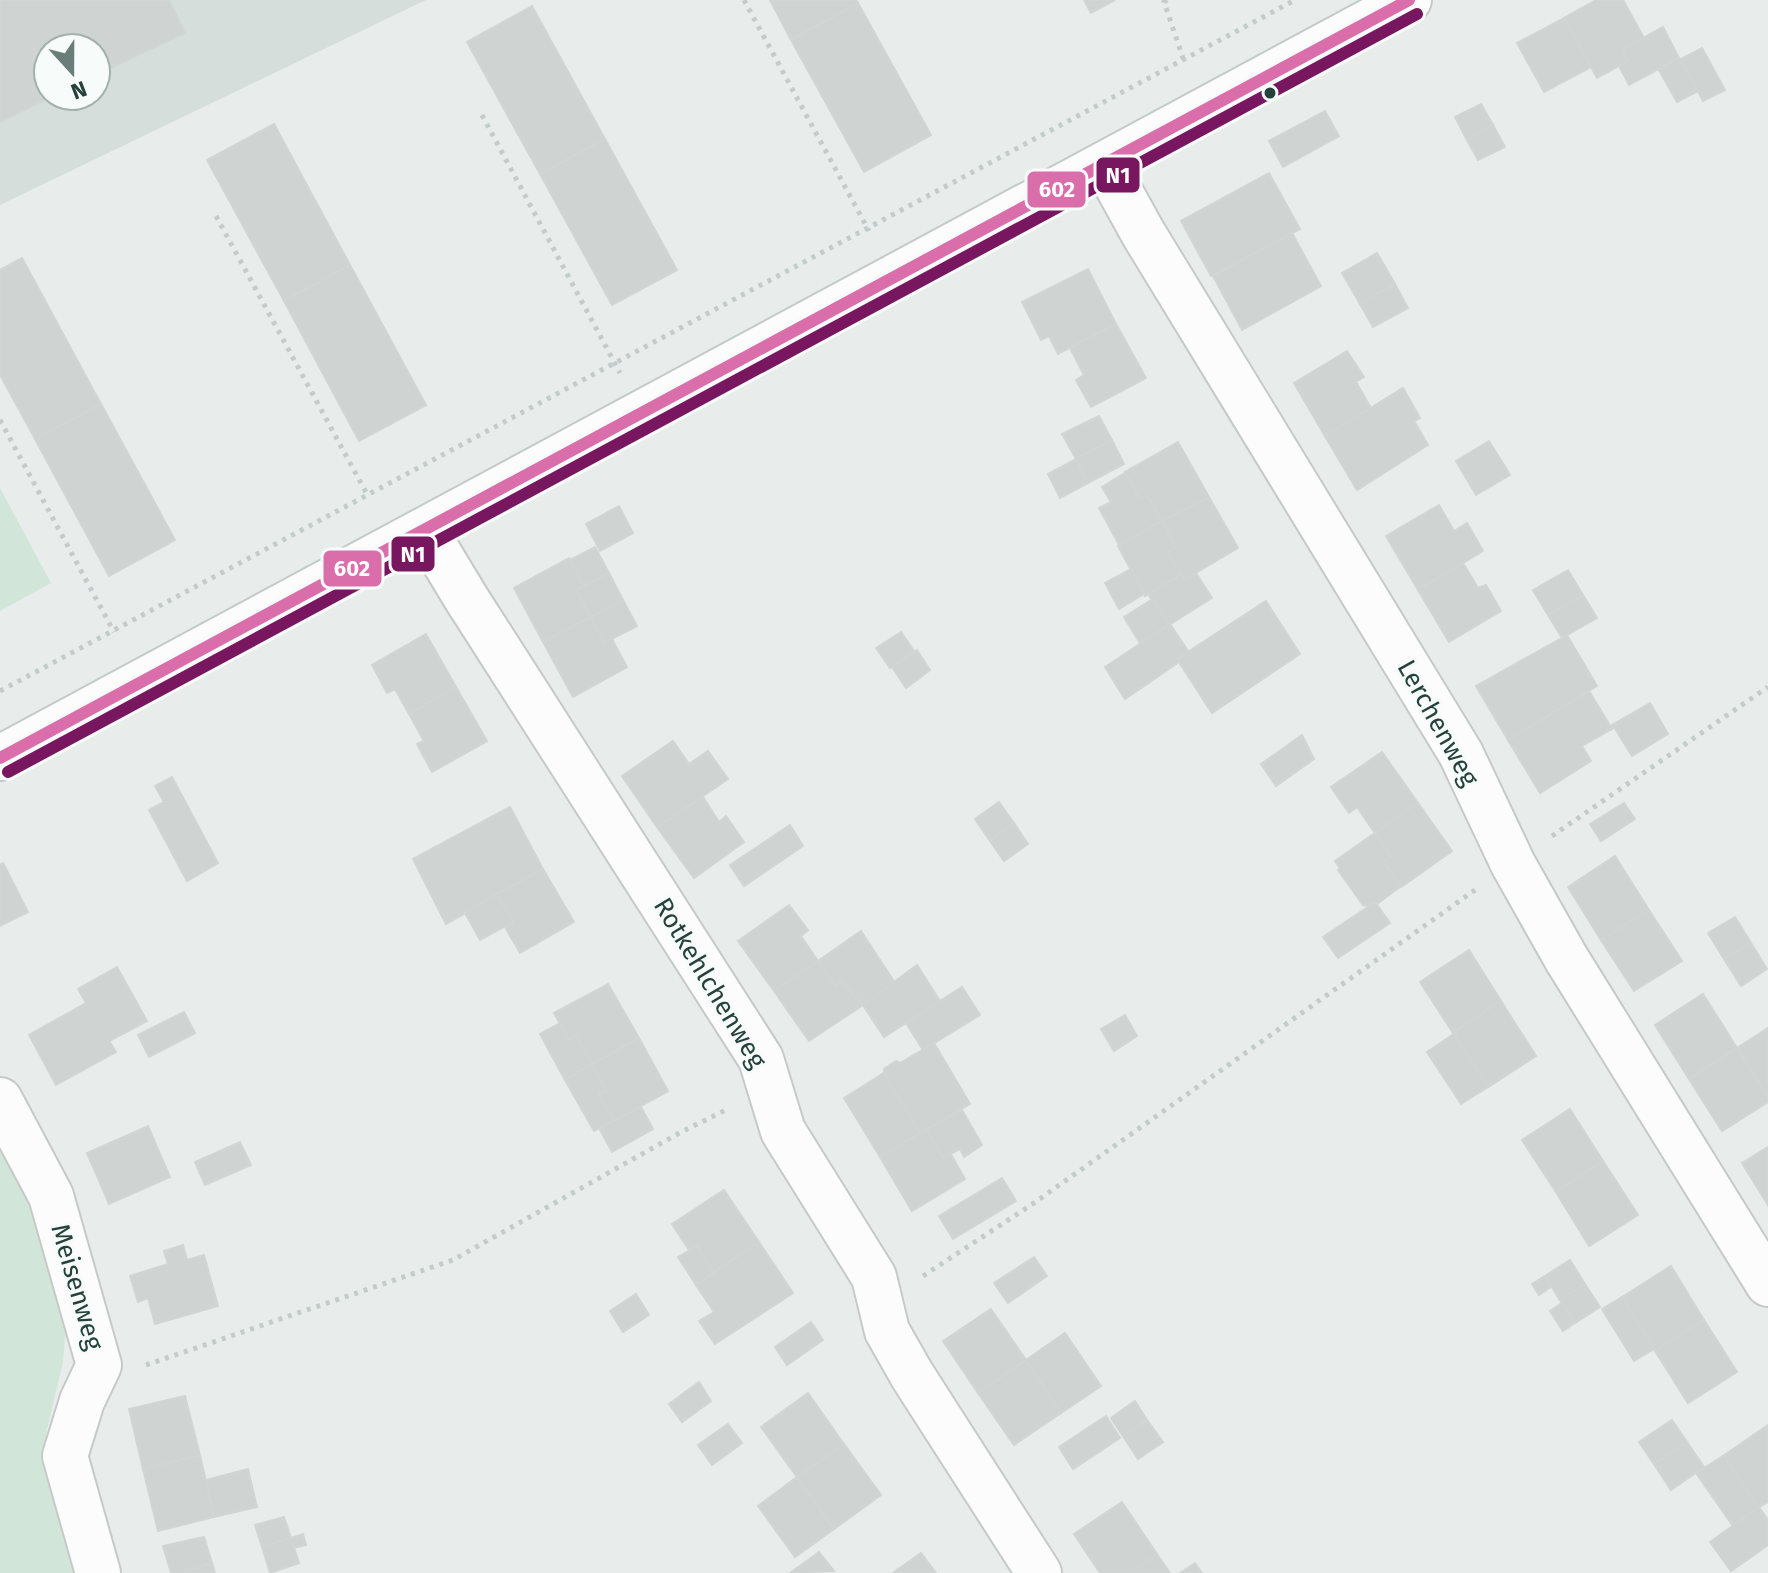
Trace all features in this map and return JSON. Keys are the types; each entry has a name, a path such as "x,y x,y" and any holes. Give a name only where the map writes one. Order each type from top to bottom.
{"street":[{"path":"0,758 1409,0"},
{"name":"Lerchenweg","path":"1105,164 1143,233 1461,754 1513,864 1566,958 1768,1284"},
{"name":"Rotkehlchenweg","path":"410,538 466,598 761,1059 783,1131 874,1277 887,1331 1039,1573"},
{"name":"Meisenweg","path":"0,1100 51,1196 99,1365 82,1401 65,1456 98,1573"}],"path":[{"path":"744,0 894,278"},
{"path":"1167,0 1164,2 1202,111"},
{"path":"0,691 1295,0"},
{"path":"482,115 642,413"},
{"path":"216,216 367,495 410,538"},
{"path":"0,420 141,682"},
{"path":"881,1302 1034,1203 1768,687"},
{"path":"99,1365 125,1372 453,1260 683,1131 771,1087"}],"shaded area":[{"path":"0,0 426,0 0,205"}],"green space":[{"path":"0,488 51,583 0,611"},
{"path":"0,1130 24,1168 66,1324 63,1362 46,1434 53,1478 84,1573 0,1573"}],"building":[{"path":"0,0 169,0 185,33 112,67 112,32 32,32 32,106 0,122"},
{"path":"770,0 856,0 858,3 791,40"},
{"path":"1084,0 1115,0 1091,13"},
{"path":"1596,0 1623,0 1644,38 1622,50 1628,61 1597,78 1564,18"},
{"path":"858,3 931,135 864,172 791,40"},
{"path":"532,6 605,139 540,174 467,42"},
{"path":"1564,18 1591,67 1544,92 1517,43"},
{"path":"1663,27 1679,58 1629,85 1619,66 1628,61 1622,50"},
{"path":"1702,48 1725,90 1703,101 1681,59"},
{"path":"1679,58 1698,91 1677,102 1659,70"},
{"path":"1481,104 1493,125 1467,140 1455,117"},
{"path":"1325,111 1339,136 1283,167 1269,141"},
{"path":"274,124 350,265 284,301 207,160"},
{"path":"1493,125 1505,147 1478,160 1467,140"},
{"path":"605,139 677,270 612,305 540,174"},
{"path":"1269,173 1300,229 1211,276 1181,221"},
{"path":"1292,233 1321,286 1242,330 1213,276"},
{"path":"1377,253 1395,284 1360,304 1342,273"},
{"path":"22,258 101,404 35,439 0,375 0,270"},
{"path":"350,265 426,405 359,441 284,301"},
{"path":"1088,269 1116,324 1058,354 1049,336 1041,340 1022,302"},
{"path":"1395,284 1408,308 1373,327 1360,304"},
{"path":"1116,324 1146,378 1091,407 1076,380 1084,375 1070,348"},
{"path":"1347,351 1364,377 1356,382 1371,408 1325,436 1294,383"},
{"path":"1403,388 1420,418 1414,421 1428,445 1357,490 1325,436"},
{"path":"101,404 175,540 109,576 35,439"},
{"path":"1099,416 1112,440 1076,459 1062,434"},
{"path":"1112,440 1124,464 1088,483 1076,459"},
{"path":"1489,441 1510,475 1476,495 1456,461"},
{"path":"1178,442 1209,497 1162,521 1147,495 1140,499 1125,472"},
{"path":"1076,459 1088,483 1060,498 1048,474"},
{"path":"1125,473 1140,499 1147,495 1162,521 1119,545 1099,508 1111,502 1102,487"},
{"path":"1209,497 1238,548 1184,580 1167,552 1176,547 1162,521"},
{"path":"1439,505 1454,531 1467,523 1483,551 1418,590 1386,536"},
{"path":"619,506 633,533 600,551 586,524"},
{"path":"1162,521 1176,547 1167,552 1181,574 1145,596 1118,546"},
{"path":"595,547 609,573 584,586 570,560"},
{"path":"569,558 584,586 576,590 591,617 543,642 514,588"},
{"path":"1463,563 1478,588 1486,585 1501,611 1449,642 1418,590"},
{"path":"1131,569 1144,594 1119,609 1105,583"},
{"path":"1568,570 1583,595 1548,615 1533,590"},
{"path":"609,573 623,600 591,617 576,590"},
{"path":"1196,573 1212,598 1169,625 1148,594 1181,574 1184,580"},
{"path":"1583,595 1597,618 1562,638 1548,615"},
{"path":"1153,599 1169,625 1140,643 1124,617"},
{"path":"623,600 637,626 604,643 591,617"},
{"path":"1266,601 1300,654 1212,713 1177,659"},
{"path":"591,617 604,643 612,639 627,667 573,697 543,642"},
{"path":"1170,624 1188,651 1177,659 1179,662 1125,699 1105,667"},
{"path":"901,632 914,651 890,668 876,648"},
{"path":"426,634 456,687 409,714 395,689 387,693 372,665"},
{"path":"1567,635 1597,686 1508,740 1476,686"},
{"path":"917,650 930,670 906,688 892,667"},
{"path":"456,687 487,741 432,772 417,744 424,741 409,714"},
{"path":"1589,691 1612,729 1582,746 1591,761 1540,793 1508,740"},
{"path":"1650,703 1668,734 1632,756 1614,727 1612,729 1610,726"},
{"path":"1302,735 1314,759 1276,786 1261,764"},
{"path":"673,741 689,764 708,751 728,779 657,827 622,776"},
{"path":"1382,752 1418,803 1375,833 1357,807 1349,813 1331,787"},
{"path":"172,777 218,863 187,881 149,810 164,802 155,786"},
{"path":"703,797 719,822 726,816 744,842 694,878 657,827"},
{"path":"999,802 1014,823 990,841 975,819"},
{"path":"1418,803 1452,851 1401,887 1383,862 1391,857 1375,833"},
{"path":"1624,803 1635,819 1601,841 1590,824"},
{"path":"510,807 543,869 446,924 413,859"},
{"path":"1014,823 1028,844 1004,861 990,841"},
{"path":"790,825 803,846 744,886 730,865"},
{"path":"1375,833 1391,857 1383,862 1401,886 1377,904 1368,906 1363,905 1335,861"},
{"path":"1615,856 1649,910 1601,940 1568,887"},
{"path":"3,863 28,912 0,926 0,865"},
{"path":"543,869 574,922 520,953 505,927 513,922 497,894"},
{"path":"497,894 513,922 480,940 465,913"},
{"path":"1375,902 1390,923 1338,958 1323,937"},
{"path":"789,905 808,930 801,936 818,961 774,991 738,941"},
{"path":"1649,910 1682,961 1634,991 1601,940"},
{"path":"1735,917 1751,943 1724,959 1708,933"},
{"path":"861,931 895,983 863,1005 842,981 836,986 818,961"},
{"path":"1751,943 1767,969 1741,986 1724,959"},
{"path":"1469,950 1501,1001 1453,1033 1420,982"},
{"path":"818,961 836,986 842,981 863,1005 809,1041 774,991"},
{"path":"917,965 940,1001 884,1037 863,1005"},
{"path":"117,967 147,1021 109,1041 116,1052 56,1085 29,1035 86,1003 78,989"},
{"path":"608,984 639,1038 592,1064 576,1035 569,1040 554,1013"},
{"path":"962,987 980,1015 923,1050 906,1023"},
{"path":"1703,994 1737,1048 1689,1079 1655,1025"},
{"path":"1501,1001 1536,1056 1488,1087 1453,1033"},
{"path":"184,1012 195,1033 149,1057 138,1035"},
{"path":"1125,1015 1137,1036 1114,1051 1101,1029"},
{"path":"560,1023 569,1040 576,1035 592,1064 565,1080 540,1034"},
{"path":"1768,1028 1768,1097 1737,1048"},
{"path":"1454,1034 1488,1087 1461,1104 1427,1052"},
{"path":"639,1038 668,1091 614,1121 599,1094 606,1090 592,1064"},
{"path":"934,1043 970,1104 920,1133 884,1069"},
{"path":"1737,1048 1768,1097 1768,1102 1722,1131 1689,1079"},
{"path":"592,1064 606,1090 599,1094 613,1120 594,1131 565,1080"},
{"path":"884,1073 920,1133 880,1157 844,1098"},
{"path":"641,1107 653,1129 612,1152 599,1128"},
{"path":"1570,1109 1603,1161 1556,1192 1522,1140"},
{"path":"962,1110 982,1145 964,1157 960,1149 943,1158 927,1130"},
{"path":"148,1126 170,1177 109,1204 87,1153"},
{"path":"927,1130 943,1158 950,1153 965,1179 912,1211 880,1157"},
{"path":"240,1142 251,1165 205,1185 195,1162"},
{"path":"1768,1147 1768,1205 1742,1163"},
{"path":"1603,1161 1638,1215 1589,1246 1556,1192"},
{"path":"1002,1178 1016,1201 953,1239 939,1216"},
{"path":"724,1190 759,1242 714,1272 697,1246 689,1250 672,1224"},
{"path":"759,1242 793,1293 715,1344 699,1321 714,1312 696,1285"},
{"path":"183,1245 187,1260 204,1255 218,1306 155,1324 148,1298 138,1302 130,1276 168,1264 164,1251"},
{"path":"697,1246 714,1272 696,1285 678,1257"},
{"path":"1034,1257 1047,1276 1008,1303 994,1283"},
{"path":"1570,1260 1585,1284 1560,1300 1545,1276"},
{"path":"1671,1266 1704,1320 1655,1351 1622,1297"},
{"path":"1545,1276 1551,1287 1539,1295 1532,1284"},
{"path":"1585,1284 1600,1307 1575,1323 1560,1300"},
{"path":"636,1294 649,1315 623,1332 610,1311"},
{"path":"1622,1297 1654,1349 1634,1361 1602,1309"},
{"path":"1562,1303 1575,1323 1563,1331 1550,1311"},
{"path":"991,1309 1026,1360 978,1393 943,1341"},
{"path":"1704,1320 1737,1372 1688,1403 1655,1351"},
{"path":"811,1322 823,1340 787,1365 775,1347"},
{"path":"1065,1333 1101,1386 1061,1413 1026,1360"},
{"path":"1026,1360 1061,1413 1014,1445 978,1393"},
{"path":"699,1382 711,1401 682,1422 669,1404"},
{"path":"808,1393 844,1444 797,1477 761,1427"},
{"path":"185,1396 200,1455 143,1469 129,1409"},
{"path":"1135,1401 1147,1420 1123,1436 1111,1418"},
{"path":"1106,1416 1120,1438 1073,1469 1059,1447"},
{"path":"1147,1420 1163,1442 1138,1459 1123,1436"},
{"path":"1672,1420 1687,1442 1654,1464 1639,1442"},
{"path":"728,1424 742,1443 712,1465 698,1445"},
{"path":"1768,1425 1768,1502 1759,1507 1723,1456"},
{"path":"1687,1442 1704,1467 1671,1490 1654,1464"},
{"path":"844,1444 881,1495 834,1529 797,1477"},
{"path":"200,1455 214,1517 158,1531 143,1469"},
{"path":"1723,1456 1759,1507 1733,1526 1696,1473"},
{"path":"248,1469 257,1507 214,1517 206,1480"},
{"path":"797,1477 834,1529 795,1557 758,1506"},
{"path":"1122,1502 1157,1554 1129,1573 1100,1573 1074,1534"},
{"path":"1759,1507 1768,1520 1768,1545 1731,1571 1710,1542"},
{"path":"284,1517 291,1538 262,1547 255,1525"},
{"path":"303,1534 306,1545 294,1548 291,1538"},
{"path":"204,1537 212,1563 171,1573 163,1546"},
{"path":"291,1538 299,1563 270,1573 262,1547"},
{"path":"819,1552 834,1571 790,1573"},
{"path":"921,1553 936,1573 893,1573"},
{"path":"1157,1554 1170,1573 1129,1573"},
{"path":"212,1563 215,1573 180,1573"},
{"path":"1195,1563 1202,1573 1180,1573"}],"transit line":[{"name":"602","path":"0,758 1409,0"},
{"name":"N1","path":"8,772 1417,14"}]}
